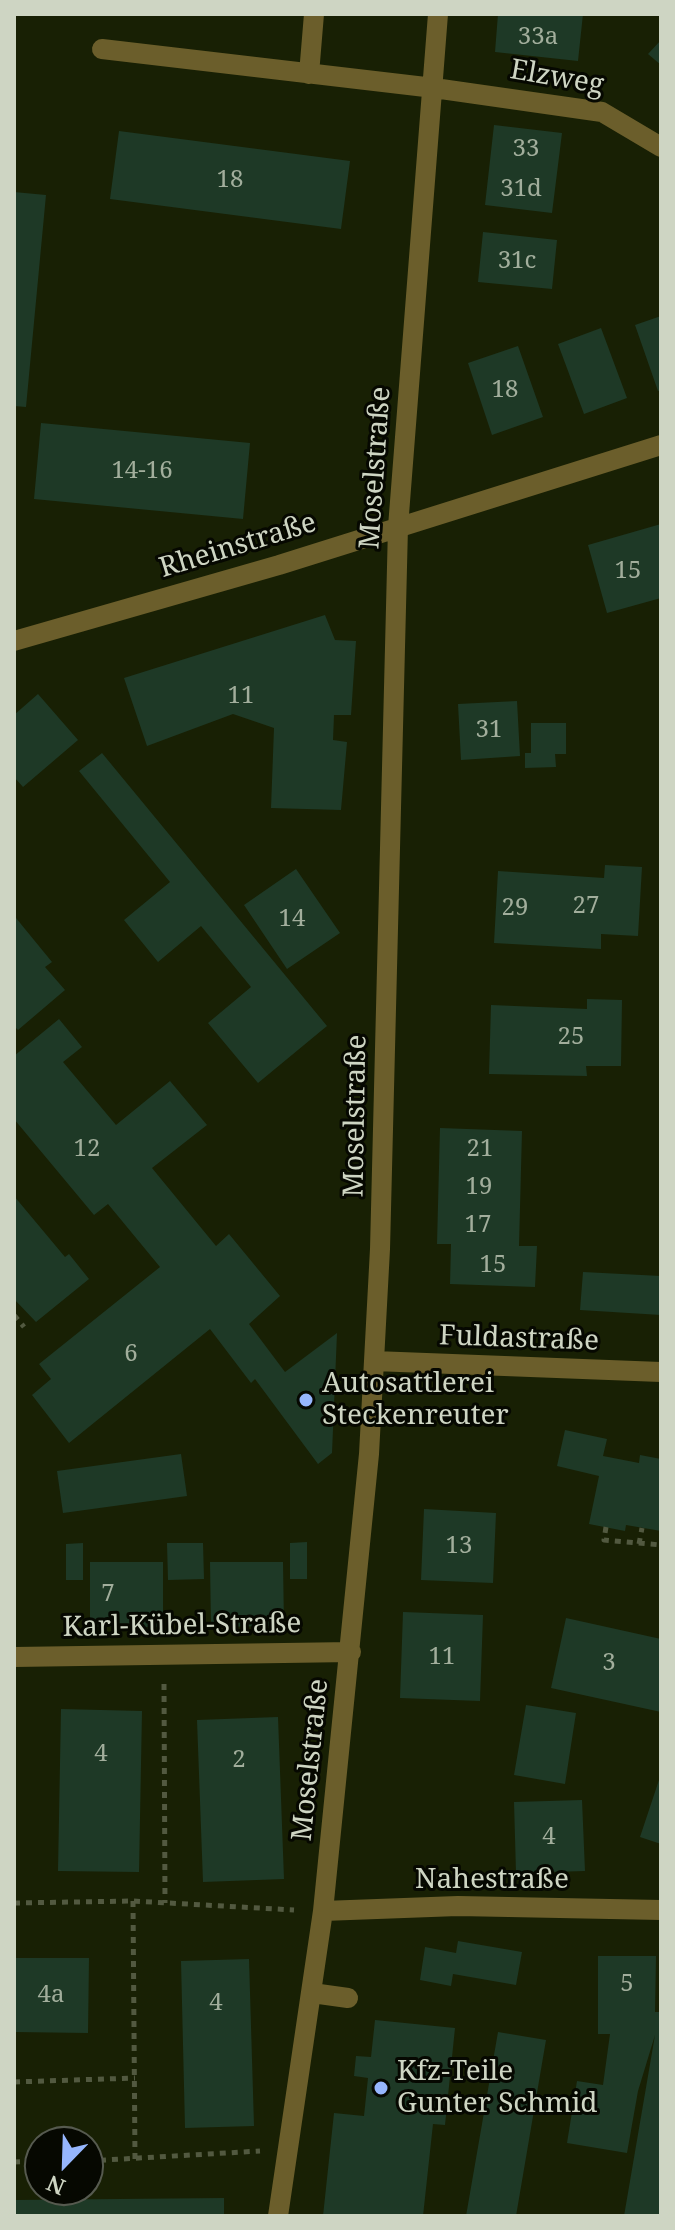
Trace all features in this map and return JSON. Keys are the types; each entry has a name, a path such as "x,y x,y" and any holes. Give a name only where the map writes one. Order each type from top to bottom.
{"street":[{"path":"309,74 314,14"},
{"name":"Moselstraße","path":"278,2216 323,1911 351,1652 374,1361 380,1249 398,527 438,14"},
{"name":"Elzweg","path":"102,49 434,88 602,112 661,147"},
{"name":"Rheinstraße","path":"14,641 661,445"},
{"name":"Fuldastraße","path":"374,1361 661,1372"},
{"name":"Karl-Kübel-Straße","path":"14,1657 351,1652"},
{"name":"Nahestraße","path":"323,1911 458,1906 661,1910"},
{"path":"312,1993 348,1998"}],"path":[{"path":"14,1315 24,1327"},
{"path":"606,1527 604,1540 661,1545"},
{"path":"639,1544 642,1528"},
{"path":"164,1655 165,1903"},
{"path":"14,1903 133,1901 323,1911"},
{"path":"133,1901 135,2160"},
{"path":"14,2082 135,2078"},
{"path":"104,2161 289,2151"}],"building":[{"path":"498,14 583,14 578,61 495,52"},
{"path":"661,40 661,65 648,54"},
{"path":"494,125 562,133 552,213 485,205"},
{"path":"119,131 350,161 341,229 110,199"},
{"path":"14,192 46,195 26,407 14,406"},
{"path":"483,232 557,240 552,289 478,282"},
{"path":"661,316 661,390 658,391 635,325"},
{"path":"601,328 627,398 584,414 558,344"},
{"path":"518,346 543,417 492,435 468,363"},
{"path":"41,423 250,443 243,519 34,499"},
{"path":"661,524 661,598 607,613 588,545"},
{"path":"325,615 335,640 356,641 351,715 334,715 333,740 347,742 341,810 271,808 274,728 233,714 147,746 124,678"},
{"path":"38,694 78,740 23,787 14,777 14,715"},
{"path":"517,701 520,756 461,760 458,704"},
{"path":"531,723 566,723 566,754 555,754 556,767 525,768 525,753 531,753"},
{"path":"102,753 327,1026 258,1083 208,1023 251,987 201,926 158,962 124,920 170,882 79,771"},
{"path":"605,865 642,867 638,936 601,934 601,949 494,943 498,871 604,878"},
{"path":"296,869 340,933 287,969 244,905"},
{"path":"16,918 52,962 45,967 65,990 18,1030 14,1026"},
{"path":"587,999 622,1000 621,1066 586,1066 587,1076 489,1074 491,1005 587,1009"},
{"path":"59,1019 82,1047 63,1062 116,1125 170,1081 207,1125 152,1168 216,1246 229,1234 280,1296 249,1324 285,1372 337,1333 332,1453 318,1464 255,1379 251,1383 210,1329 69,1443 32,1395 51,1379 39,1364 160,1267 108,1204 94,1215 14,1119 14,1056"},
{"path":"440,1128 522,1131 519,1246 537,1246 535,1287 450,1284 451,1244 437,1244"},
{"path":"14,1196 65,1257 69,1254 89,1279 36,1322 14,1299"},
{"path":"583,1272 661,1276 661,1315 580,1310"},
{"path":"565,1430 607,1439 603,1456 639,1463 640,1455 661,1459 661,1531 626,1525 625,1531 589,1524 599,1476 557,1466"},
{"path":"181,1454 187,1496 63,1513 57,1471"},
{"path":"424,1509 496,1513 493,1583 421,1580"},
{"path":"307,1542 307,1579 290,1579 290,1543"},
{"path":"83,1543 83,1580 66,1580 66,1544"},
{"path":"167,1543 203,1543 204,1579 168,1580"},
{"path":"90,1562 163,1562 163,1627 90,1627"},
{"path":"210,1562 283,1562 284,1626 211,1627"},
{"path":"403,1612 483,1615 480,1701 400,1698"},
{"path":"566,1618 661,1639 661,1712 551,1688"},
{"path":"526,1705 576,1713 565,1784 514,1775"},
{"path":"61,1709 142,1711 139,1872 58,1871"},
{"path":"278,1717 284,1879 203,1882 197,1720"},
{"path":"661,1777 661,1844 640,1837"},
{"path":"582,1800 585,1871 516,1873 514,1802"},
{"path":"458,1941 522,1952 516,1985 453,1974 451,1986 420,1980 425,1947 456,1953"},
{"path":"598,1956 656,1956 655,2012 661,2012 660,2216 624,2216 655,2035 638,2091 627,2153 567,2143 577,2081 603,2085 610,2034 598,2034"},
{"path":"14,1958 89,1958 88,2033 14,2032"},
{"path":"249,1959 254,2126 185,2128 181,1961"},
{"path":"375,2020 455,2028 445,2125 433,2124 423,2216 323,2216 334,2113 364,2116 368,2078 354,2076 356,2056 371,2057"},
{"path":"498,2032 546,2040 516,2216 466,2216"},
{"path":"224,2198 224,2216 14,2216 14,2200 24,2200 24,2206 104,2206 104,2199"}],"place":[{"name":"Autosattlerei Steckenreuter","path":"306,1400"},
{"name":"Kfz-Teile Gunter Schmid","path":"381,2088"}]}
